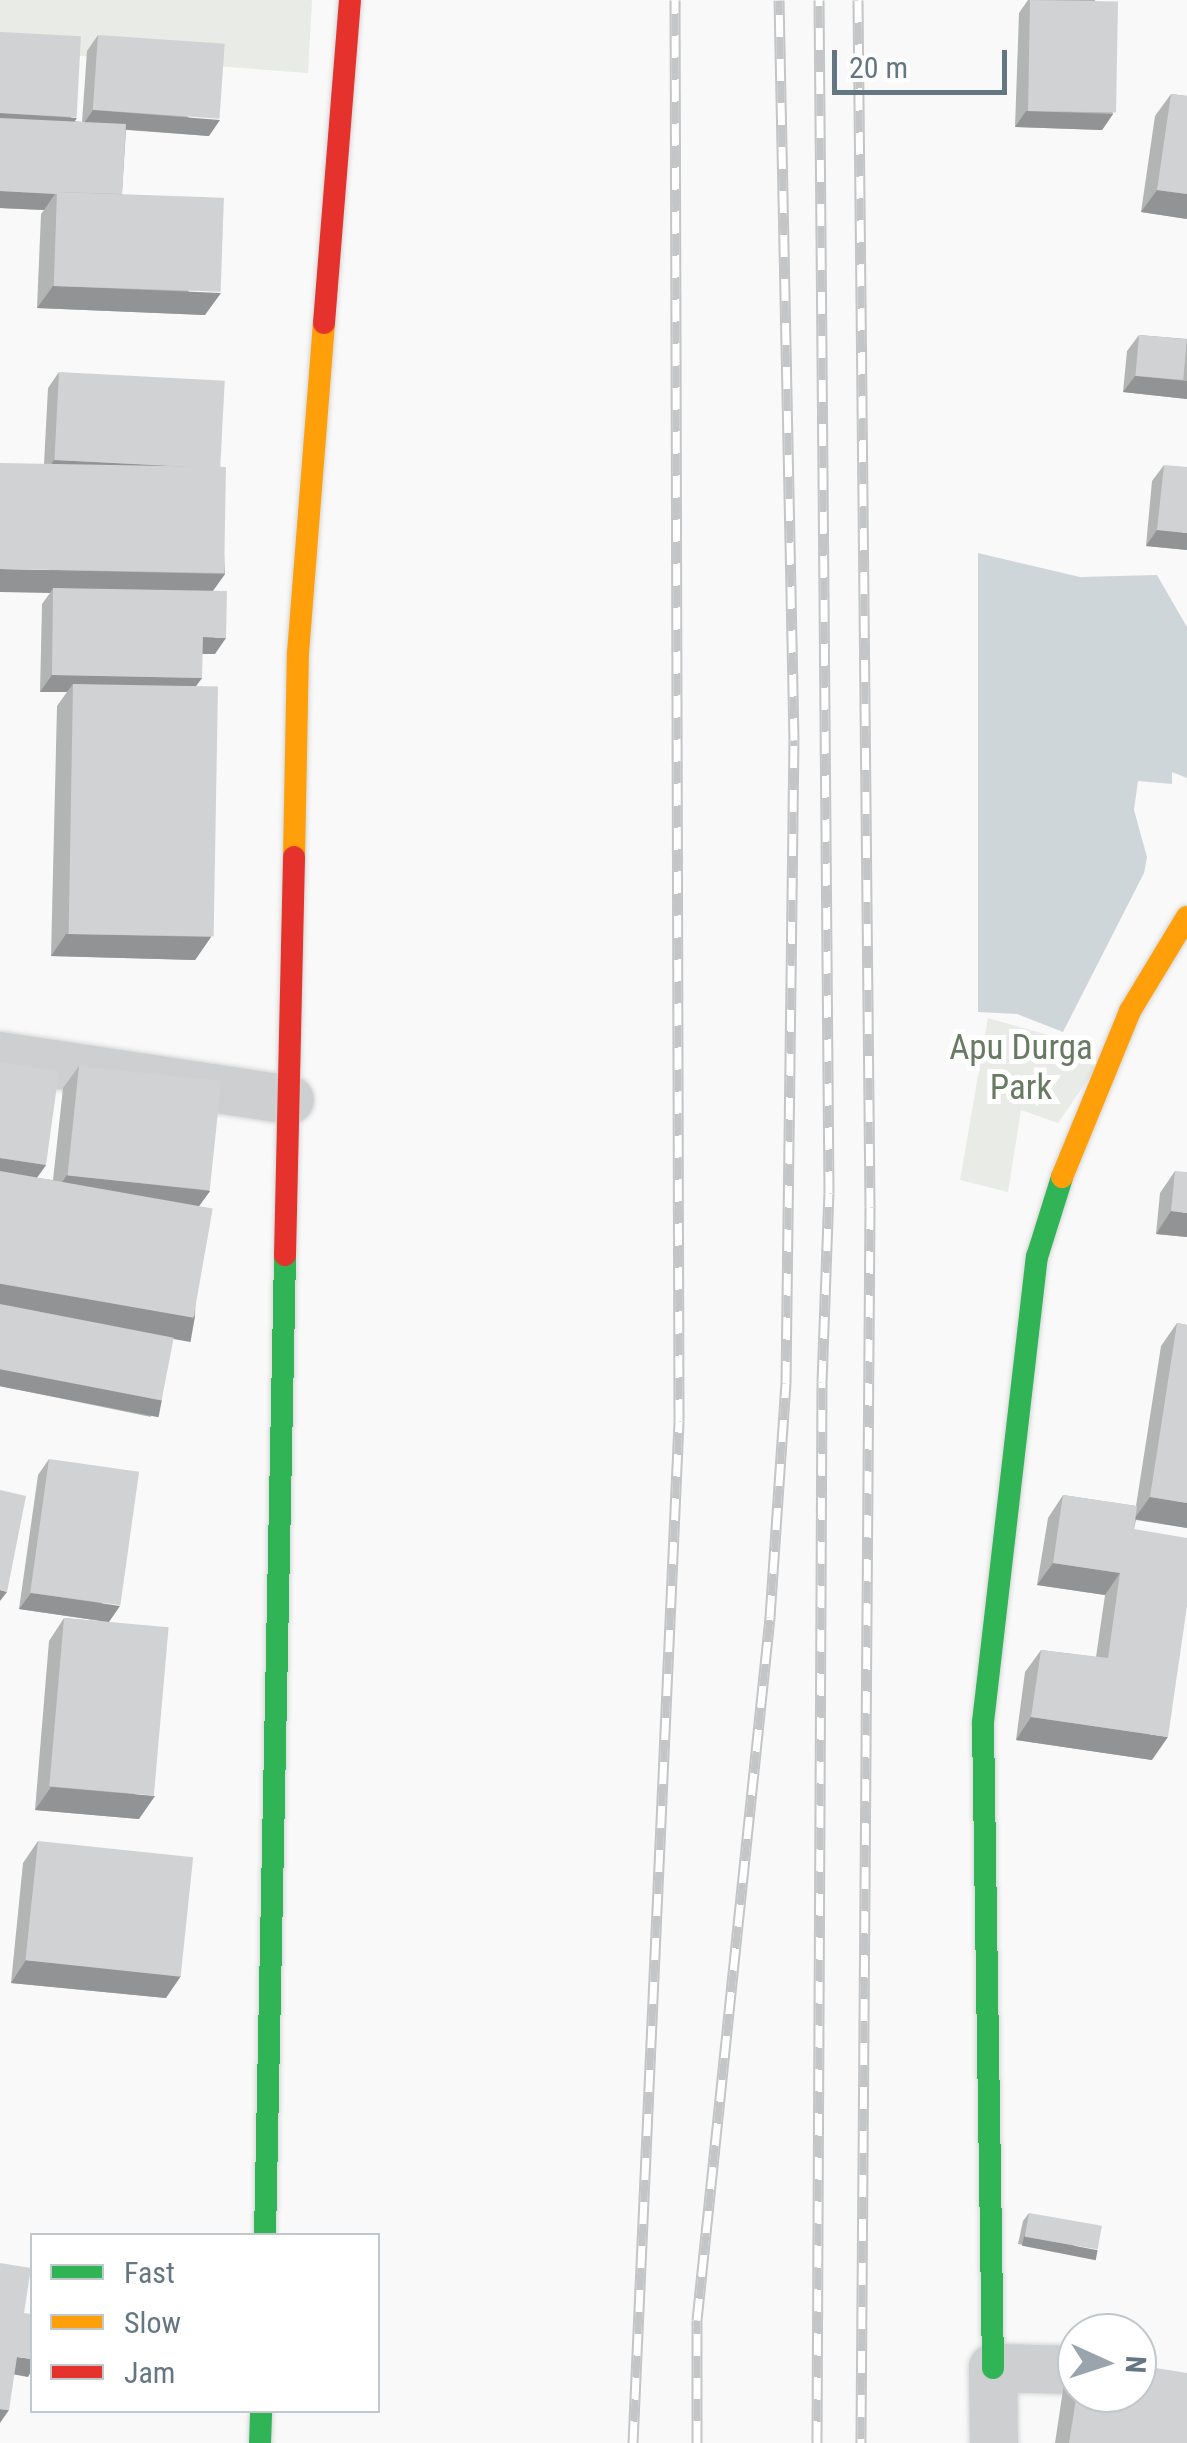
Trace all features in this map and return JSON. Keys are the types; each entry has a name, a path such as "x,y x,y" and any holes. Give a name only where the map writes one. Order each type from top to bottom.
{"main road":[{"path":"264,2233 298,653 350,0"},
{"path":"992,2368 983,1722 1037,1257 1076,1130 1130,1011 1187,917"},
{"path":"260,2413 260,2443"}],"street":[{"path":"0,1056 290,1100"},
{"path":"994,2443 992,2368 1057,2370"}],"green space":[{"path":"0,0 312,0 308,73 0,50"},
{"name":"Apu Durga Park","path":"988,1018 1062,1039 1096,1068 1058,1123 1021,1110 1008,1192 960,1180"}],"shaded area":[{"path":"978,553 1080,577 1157,575 1187,627 1187,778 1172,772 1172,784 1138,781 1134,810 1147,857 1144,873 1063,1032 1017,1014 978,1012"}],"building":[{"path":"1030,0 1118,2 1116,113 1028,111"},
{"path":"0,32 81,36 77,117 0,113"},
{"path":"98,35 225,44 219,119 93,110"},
{"path":"1171,94 1187,96 1187,194 1157,190"},
{"path":"0,118 126,124 122,194 0,191"},
{"path":"57,192 224,198 221,292 54,286"},
{"path":"1139,335 1187,339 1183,380 1135,376"},
{"path":"59,372 225,381 220,469 54,460"},
{"path":"0,463 226,467 224,573 0,569"},
{"path":"1164,465 1187,467 1187,533 1157,530"},
{"path":"53,588 227,591 226,638 203,637 202,678 52,675"},
{"path":"73,684 218,687 214,936 69,934"},
{"path":"0,1062 59,1071 46,1165 0,1158"},
{"path":"79,1066 221,1081 210,1190 68,1175"},
{"path":"0,1171 213,1209 193,1318 0,1284"},
{"path":"1175,1171 1187,1172 1187,1213 1171,1211"},
{"path":"0,1304 174,1338 162,1401 0,1369"},
{"path":"1177,1323 1187,1325 1187,1503 1150,1497"},
{"path":"49,1459 139,1472 120,1605 30,1593"},
{"path":"0,1490 26,1496 7,1592 0,1590"},
{"path":"1063,1495 1137,1506 1134,1529 1187,1538 1187,1606 1168,1737 1031,1717 1041,1650 1108,1658 1120,1573 1053,1563"},
{"path":"64,1618 169,1627 154,1796 49,1786"},
{"path":"38,1841 193,1857 181,1977 25,1960"},
{"path":"1029,2213 1102,2226 1098,2249 1025,2237"},
{"path":"0,2263 30,2268 24,2313 30,2314 30,2359 17,2357 9,2410 0,2409"},
{"path":"1157,2368 1187,2373 1187,2443 1069,2443 1074,2413 1157,2413"}],"railway":[{"path":"633,2443 679,1421 675,0"},
{"path":"697,2443 697,2320 770,1617 786,1383 794,740 779,0"},
{"path":"817,2443 822,1382 829,1193 819,0"},
{"path":"858,0 870,1207 861,2443"}],"traffic: fast":[{"path":"993,2368 983,1722 1037,1257 1062,1177"},
{"path":"265,2233 285,1255"},
{"path":"260,2443 261,2413"}],"traffic: slow":[{"path":"294,857 298,653 324,323"},
{"path":"1062,1177 1130,1011 1187,917"}],"traffic: jam":[{"path":"324,323 350,0"},
{"path":"285,1255 294,857"}]}
